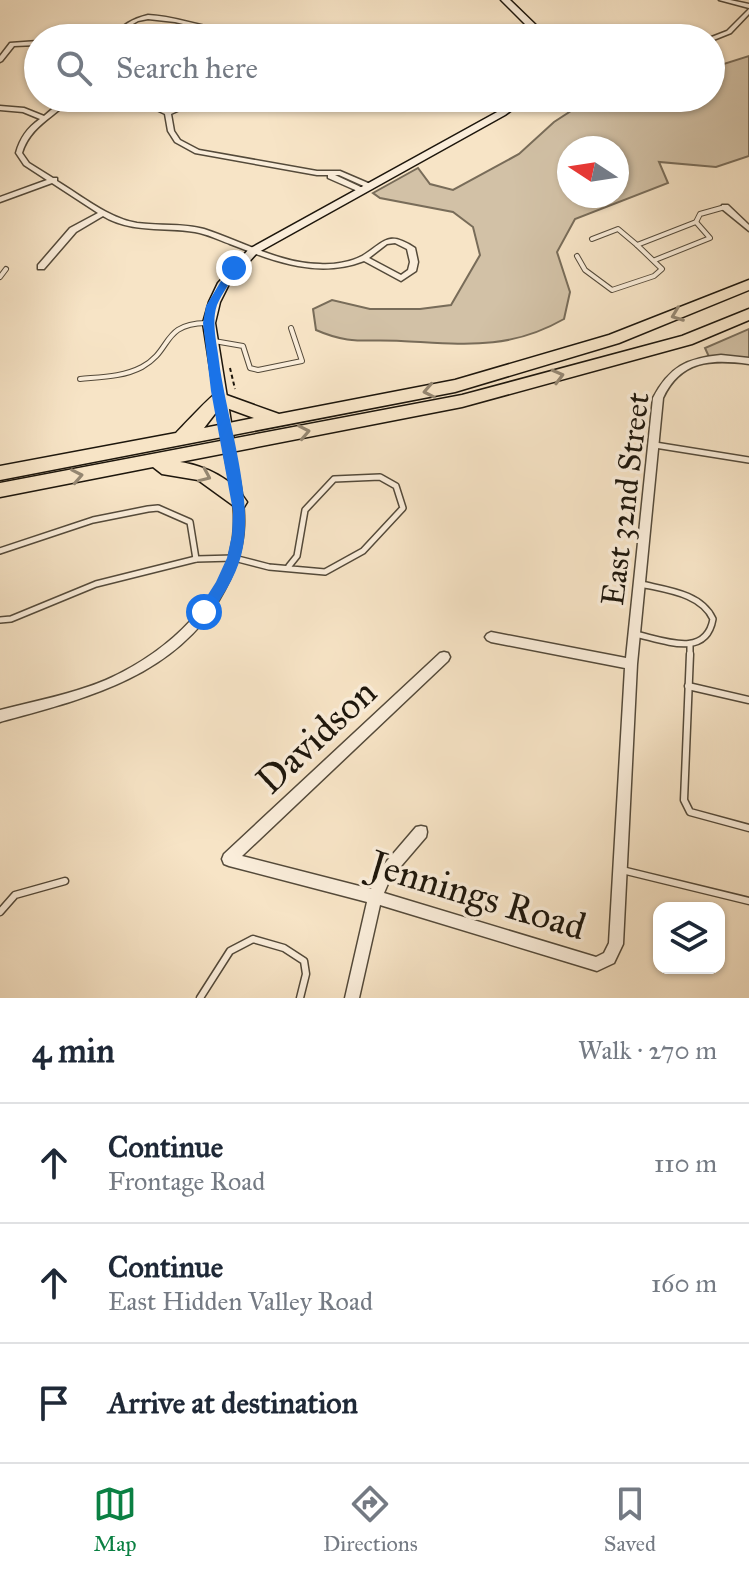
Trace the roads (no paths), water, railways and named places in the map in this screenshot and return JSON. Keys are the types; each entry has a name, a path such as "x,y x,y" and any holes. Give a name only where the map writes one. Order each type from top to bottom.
{"highway":[{"path":"0,490 107,470 303,415 455,386 614,339 749,285"},
{"path":"0,473 177,439 227,438 462,401 687,340 749,314"},
{"path":"177,439 200,422 218,394 261,415 303,415"},
{"path":"107,470 190,469 222,484 238,502"}],"main road":[{"path":"505,0 530,24"},
{"path":"227,438 209,341 211,306 221,286 253,251 503,112"}],"street":[{"path":"722,0 749,9 725,34"},
{"path":"124,24 146,14 166,13 198,24"},
{"path":"0,60 9,47 24,42"},
{"path":"0,108 24,110"},
{"path":"29,112 44,118"},
{"path":"56,112 28,131 19,153 26,164 103,213 136,225 199,230 253,251 321,267 338,266 364,258 385,242 396,241 411,248 414,262 412,271 401,278 364,258"},
{"path":"168,113 171,131 177,141 189,149 325,173 366,189"},
{"path":"0,200 54,180"},
{"path":"725,207 749,229"},
{"path":"41,267 73,230 103,213"},
{"name":"East 32nd Street","path":"629,713 631,664 658,398 663,384 671,375 695,362 710,359 749,361"},
{"path":"0,716 75,696 112,682 152,660 181,637 204,612 222,585 234,558 239,535 238,502 227,438"},
{"path":"491,637 631,664"},
{"name":"Davidson","path":"229,859 444,657"},
{"name":"Jennings Road","path":"229,859 375,897 597,964 609,958 616,944 629,713"},
{"path":"352,998 375,897 385,874 421,832"}],"lane":[{"path":"637,245 696,222 700,214 725,207"},
{"path":"655,260 710,238 696,222"},
{"path":"577,256 585,270 612,290 660,272 660,264 618,229 592,239"},
{"path":"0,277 6,269"},
{"path":"80,379 119,375 141,368 154,358 175,330 187,322 209,323"},
{"path":"209,341 243,346 250,368 258,370 302,361 291,328"},
{"path":"653,445 749,460"},
{"path":"0,620 11,619 96,584 196,559 234,558 269,567 289,566 325,572 363,551 403,508 396,486 380,477 334,479 305,510 297,556 289,566"},
{"path":"0,551 93,520 158,508 190,522 196,559"},
{"path":"634,634 690,645 710,634 713,624 710,613 689,596 639,584"},
{"path":"690,645 684,800 690,812 749,828"},
{"path":"688,686 749,700"},
{"path":"621,869 749,901"},
{"path":"0,912 15,895 65,881"},
{"path":"200,998 221,958 239,942 259,937 286,948 307,967 300,998"}]}
